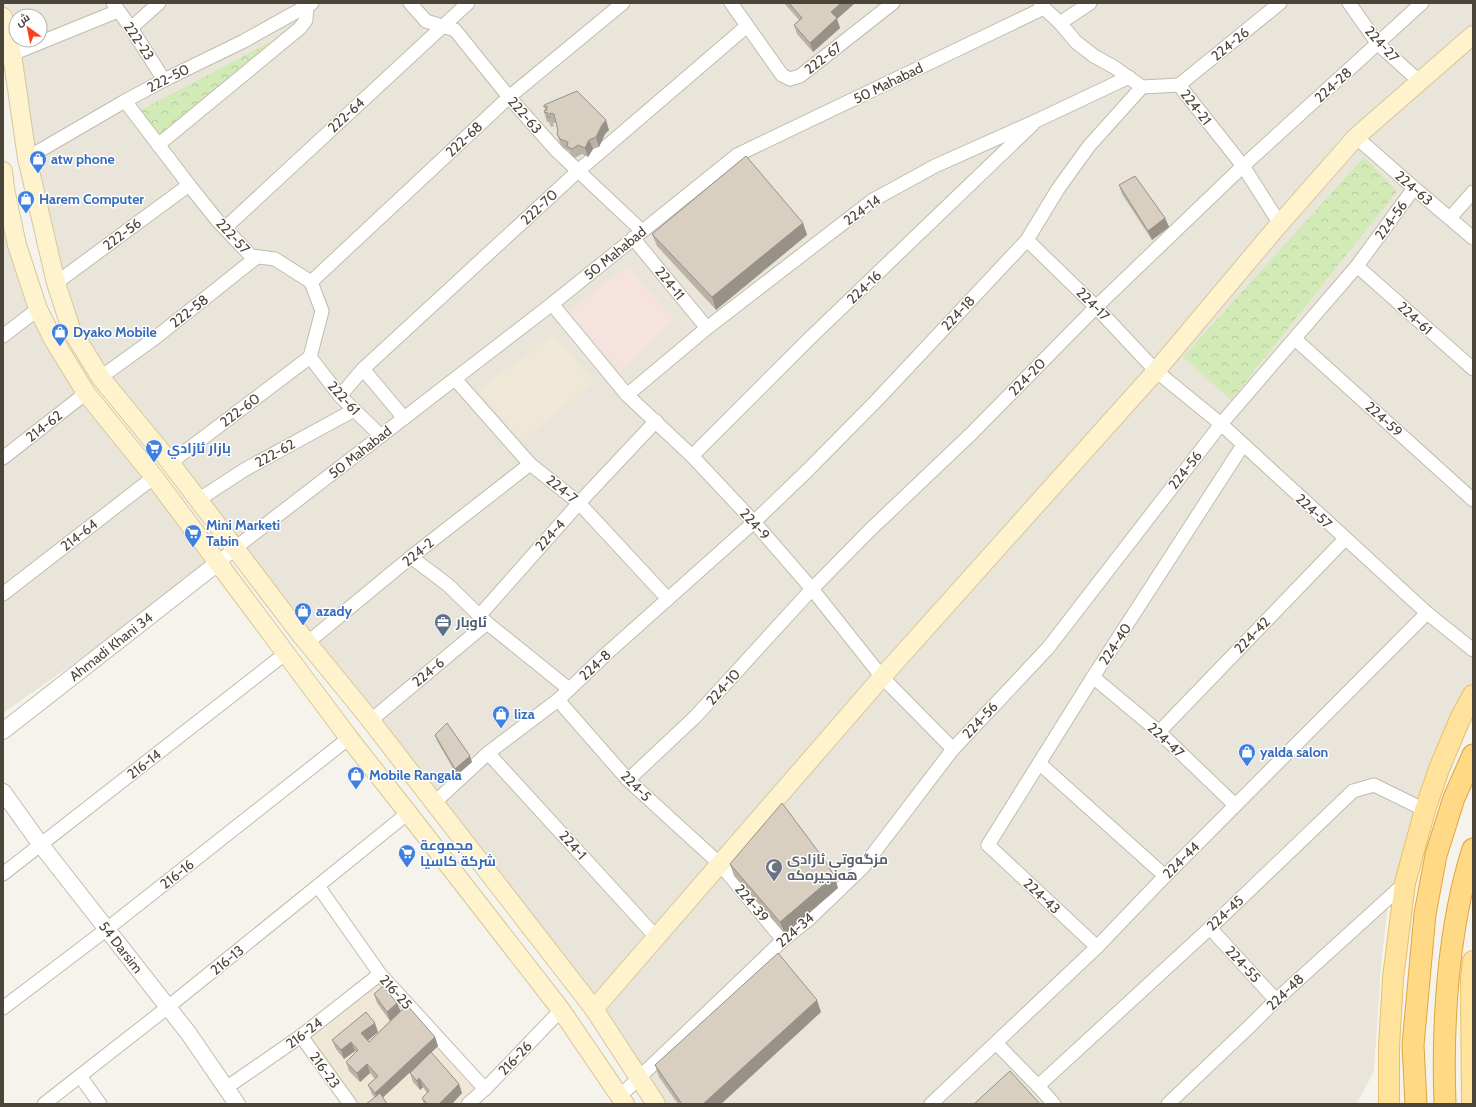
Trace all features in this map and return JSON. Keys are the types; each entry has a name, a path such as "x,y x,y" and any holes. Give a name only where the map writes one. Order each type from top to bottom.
{"highway":[{"path":"1416,1104 1412,1045 1425,914 1436,855 1454,798 1473,755"},
{"path":"1445,1104 1444,1076 1446,1012 1453,934 1473,849"},
{"path":"1453,934 1473,914"}],"main road":[{"path":"3,17 12,54 27,158 56,283 71,329 101,377 170,463 234,549 370,721 594,1010 656,1104"},
{"path":"594,1010 882,677 1156,371 1280,224 1356,137 1473,35"},
{"path":"4,183 18,245 38,309 53,339 86,393 154,477 349,738 561,1010 621,1102"},
{"path":"18,245 23,247 35,246 46,239"},
{"path":"1389,1104 1389,1047 1393,986 1405,883 1425,810 1442,762 1460,720 1473,695"},
{"path":"1472,1104 1471,978 1473,961"}],"street":[{"path":"131,28 159,3"},
{"name":"222-63","path":"410,3 426,21 455,30 509,97 556,150 638,234"},
{"name":"222-64","path":"225,228 468,3"},
{"name":"222-68","path":"310,282 509,97 623,3"},
{"name":"222-67","path":"731,3 782,75 790,79 800,76 893,3"},
{"path":"1060,22 1090,3"},
{"name":"224-26","path":"1179,85 1280,3"},
{"name":"224-27","path":"1349,3 1378,44 1419,81"},
{"name":"224-28","path":"1243,166 1422,3"},
{"path":"158,145 300,28 306,20 310,5"},
{"name":"222-50","path":"27,158 125,101 164,80 244,42 310,5"},
{"path":"1042,6 1060,22 1076,42 1094,56 1114,67 1142,87"},
{"name":"50 Mahabad","path":"219,562 552,304 737,155 1042,6"},
{"path":"12,54 116,7"},
{"name":"222-23","path":"116,7 164,80"},
{"name":"222-70","path":"340,396 363,369 578,171 747,26"},
{"name":"224-14","path":"627,394 707,328 872,200 935,166 1129,77"},
{"name":"224-21","path":"1142,87 1179,85 1243,166 1280,224"},
{"name":"224-18","path":"754,522 878,399 1027,240 1058,189 1089,146 1142,87"},
{"name":"222-57","path":"125,101 188,185 251,256 275,259 310,282"},
{"name":"224-16","path":"692,456 809,339 1038,120"},
{"name":"224-63","path":"1356,137 1473,238"},
{"name":"224-20","path":"812,588 870,530 971,434 1096,307 1243,166"},
{"name":"222-56","path":"56,283 188,185"},
{"name":"224-56","path":"953,748 1048,648 1220,424 1357,266 1414,188"},
{"path":"1450,218 1473,192"},
{"name":"224-11","path":"638,234 707,328"},
{"name":"224-17","path":"1027,240 1096,307 1156,371"},
{"name":"222-58","path":"101,377 155,338 257,257"},
{"name":"224-61","path":"1357,266 1473,369"},
{"path":"310,282 322,311 310,357"},
{"name":"224-9","path":"552,304 627,394 692,456 754,522 812,588 882,677 953,748"},
{"path":"3,336 38,309"},
{"name":"224-59","path":"1295,339 1473,500"},
{"name":"222-61","path":"310,357 340,396 381,436"},
{"name":"222-60","path":"170,463 310,357"},
{"path":"363,369 404,418"},
{"name":"224-57","path":"1156,371 1220,424 1345,539 1427,612 1473,650"},
{"name":"224-7","path":"455,379 530,464 579,503 668,599"},
{"name":"214-62","path":"3,458 86,393"},
{"name":"222-62","path":"198,500 244,470 354,410"},
{"name":"224-4","path":"483,619 579,503 656,421"},
{"name":"224-40","path":"988,845 1093,677 1243,445"},
{"name":"224-2","path":"307,643 411,557 530,464"},
{"name":"214-64","path":"3,594 154,477"},
{"name":"224-8","path":"434,804 488,753 558,700 605,655 754,522"},
{"name":"224-42","path":"1159,732 1345,539"},
{"path":"411,557 448,585 483,619 569,689"},
{"name":"Ahmadi Khani 34","path":"3,731 219,562"},
{"name":"224-10","path":"628,780 695,717 812,588"},
{"name":"224-44","path":"931,1104 1097,947 1165,876 1427,612"},
{"name":"224-6","path":"370,721 483,619"},
{"name":"216-14","path":"3,874 286,653"},
{"name":"224-47","path":"1093,677 1159,732 1235,806"},
{"name":"224-5","path":"558,700 628,780 720,865"},
{"name":"216-16","path":"3,1008 107,929 349,738"},
{"name":"224-34","path":"621,1102 639,1078 783,940 808,920 863,868 953,748"},
{"name":"224-1","path":"488,753 657,938"},
{"path":"1039,764 1165,876"},
{"name":"224-45","path":"1038,1086 1210,928 1353,791 1374,785 1425,810"},
{"name":"54 Darsim","path":"3,792 41,844 189,1034 237,1104"},
{"name":"216-13","path":"44,1104 168,1007 408,813"},
{"name":"224-43","path":"988,845 1097,947"},
{"name":"224-39","path":"720,865 783,940"},
{"name":"224-48","path":"1168,1104 1276,1000 1405,883"},
{"name":"216-25","path":"318,886 380,974 485,1089"},
{"name":"224-55","path":"1210,928 1276,1000"},
{"name":"216-24","path":"226,1088 301,1036 380,974"},
{"name":"216-26","path":"468,1104 485,1089 561,1010"},
{"name":"216-23","path":"301,1036 350,1104"},
{"path":"996,1043 1054,1104"},
{"path":"80,1076 100,1104"}],"shaded area":[{"path":"3,3 1473,3 1473,685 1422,806 1389,897 1381,965 1374,1071 1357,1104 662,1104 101,378 49,254 3,30"},
{"path":"3,154 38,309 219,562 3,713"},
{"path":"627,266 675,320 620,371 569,311"},
{"path":"554,335 594,381 522,441 478,390"},
{"path":"380,980 475,1088 458,1104 359,1104 308,1036"}],"green space":[{"path":"310,21 166,144 139,111"},
{"path":"1364,157 1397,191 1231,400 1183,357"}],"building":[{"path":"789,3 841,3 831,12 837,18 810,43 794,25 802,18"},
{"path":"577,91 606,120 596,137 589,140 585,148 578,145 572,149 567,146 568,142 560,139 557,134 558,131 554,114 550,113 550,117 548,118 548,113 544,112 547,110 547,106 544,107 544,105"},
{"path":"746,156 803,223 712,297 652,234"},
{"path":"1135,176 1165,218 1148,231 1119,185"},
{"path":"447,723 470,756 455,769 435,735"},
{"path":"782,803 826,862 834,876 780,922 730,864"},
{"path":"778,953 817,1000 703,1104 682,1104 655,1065"},
{"path":"383,986 397,1003 387,1012 374,994"},
{"path":"407,1005 435,1037 375,1093 368,1085 378,1076 367,1064 357,1073 346,1062 358,1050 351,1042 341,1050 332,1040 366,1012 375,1023 361,1033 369,1042"},
{"path":"431,1052 459,1084 439,1104 427,1104 422,1098 429,1091 419,1078 417,1081 410,1073"},
{"path":"1010,1071 1040,1104 974,1104"},
{"path":"380,1093 387,1104 366,1104"}],"place":[{"name":"atw phone","path":"38,174"},
{"name":"Harem Computer","path":"26,214"},
{"name":"Dyako Mobile","path":"60,347"},
{"name":"بازار ئازادي","path":"154,463"},
{"name":"Mini Marketi Tabin","path":"193,548"},
{"name":"azady","path":"303,626"},
{"name":"ئاوبار","path":"443,637"},
{"name":"liza","path":"501,729"},
{"name":"yalda salon","path":"1247,767"},
{"name":"Mobile Rangala","path":"356,790"},
{"name":"مجموعة شرکة کاسیا","path":"407,868"},
{"name":"مزگه‌وتی ئازادی هه‌نجیره‌که","path":"774,882"}]}
